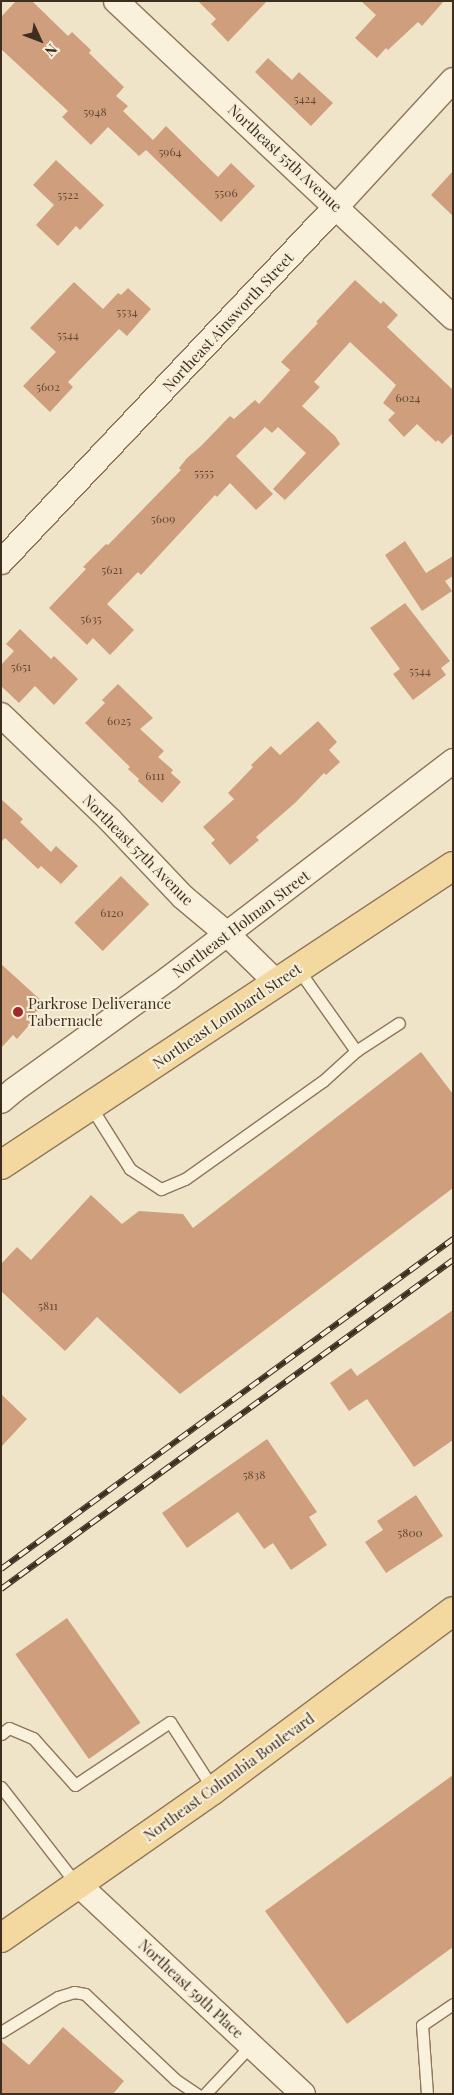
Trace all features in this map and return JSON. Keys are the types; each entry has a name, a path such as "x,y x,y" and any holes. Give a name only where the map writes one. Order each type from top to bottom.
{"main road":[{"name":"Northeast Lombard Street","path":"2,1161 92,1107 453,866"},
{"name":"Northeast Columbia Boulevard","path":"1,1938 213,1790 451,1617"}],"street":[{"name":"Northeast 55th Avenue","path":"116,1 337,206 453,317"},
{"name":"Northeast Ainsworth Street","path":"1,562 337,206 453,80"},
{"name":"Northeast 57th Avenue","path":"1,715 110,820 183,897 226,933 288,976"},
{"name":"Northeast Holman Street","path":"1,1101 168,979 226,933 290,887 372,820 453,761"},
{"name":"Northeast 59th Place","path":"79,1885 303,2094"}],"lane":[{"path":"288,976 356,1051"},
{"path":"92,1107 130,1169 161,1189 185,1179 323,1081 356,1051 399,1023"},
{"path":"1,1734 9,1728 33,1738 74,1785 170,1722 213,1790"},
{"path":"1,1787 79,1885"},
{"path":"1,2032 58,1997 74,1992 85,1994 176,2080 196,2094"},
{"path":"427,2094 422,2025 453,2004"},
{"path":"205,2094 251,2045"}],"building":[{"path":"16,1 32,1 68,36 72,32 91,50 89,53 124,87 116,96 128,106 123,111 153,140 166,126 218,177 231,163 255,186 221,222 146,150 139,156 108,127 91,145 62,117 68,111 1,49 1,17"},
{"path":"198,1 267,1 228,42 211,24 216,19"},
{"path":"361,1 444,1 422,26 418,22 388,50 386,48 377,58 355,38 376,15"},
{"path":"268,58 292,80 299,72 333,103 311,126 255,72"},
{"path":"56,160 104,205 80,230 76,226 58,246 36,225 54,205 33,185"},
{"path":"453,171 453,216 431,195"},
{"path":"355,280 381,304 383,301 398,315 387,327 453,390 453,433 442,444 438,440 436,442 417,424 404,437 388,420 395,413 383,403 396,385 350,342 314,382 320,387 302,406 335,436 340,444 285,500 273,489 306,453 278,427 272,433 265,427 236,456 273,494 256,510 230,483 217,497 215,495 141,575 138,572 107,604 134,630 110,655 93,638 87,645 49,608 86,569 83,567 106,544 108,545 181,470 179,468 187,458 230,416 234,419 255,400 259,404 290,370 281,362"},
{"path":"74,282 103,309 118,293 121,295 128,288 151,309 127,336 119,329 68,382 73,387 50,412 23,386 56,352 30,328"},
{"path":"405,541 426,573 453,556 453,576 445,581 452,591 422,611 385,555"},
{"path":"405,603 450,661 441,668 446,675 413,700 393,674 400,669 370,628"},
{"path":"20,629 51,659 54,656 78,679 54,705 35,686 19,703 1,686 1,665 14,651 6,644"},
{"path":"118,684 153,718 140,729 164,751 158,757 173,770 171,773 181,782 162,803 138,781 139,779 128,769 130,767 85,723 105,703 102,700"},
{"path":"318,721 337,742 329,750 340,762 326,775 324,773 295,803 256,837 259,840 230,865 211,843 215,840 203,827 234,799 228,793 253,767 251,765 271,746 280,755"},
{"path":"1,799 23,819 20,822 51,852 56,846 78,866 61,884 41,866 38,869 5,838 1,842"},
{"path":"121,876 149,904 103,951 74,923"},
{"name":"Parkrose Deliverance Tabernacle","path":"1,964 44,1003 28,1020 31,1023 17,1039 13,1035 1,1048"},
{"path":"421,1052 453,1094 453,1188 180,1394 97,1317 65,1351 1,1291 1,1264 17,1247 31,1260 91,1195 122,1224 139,1211 183,1214 193,1228"},
{"path":"453,1310 453,1440 414,1467 367,1399 349,1411 330,1383 351,1368 357,1376"},
{"path":"1,1394 27,1419 1,1447"},
{"path":"267,1439 317,1512 309,1517 327,1545 291,1570 273,1543 264,1549 238,1512 187,1548 162,1513"},
{"path":"416,1495 443,1536 386,1573 365,1542 383,1530 377,1521"},
{"path":"67,1618 140,1723 89,1759 15,1654"},
{"path":"453,1775 453,1947 347,2024 265,1911"},
{"path":"63,2027 124,2081 113,2094 1,2094 1,2041 29,2065"}],"railway":[{"path":"1,1569 453,1239"},
{"path":"1,1589 453,1260"}],"place":[{"name":"Parkrose Deliverance Tabernacle","path":"18,1012"}]}
